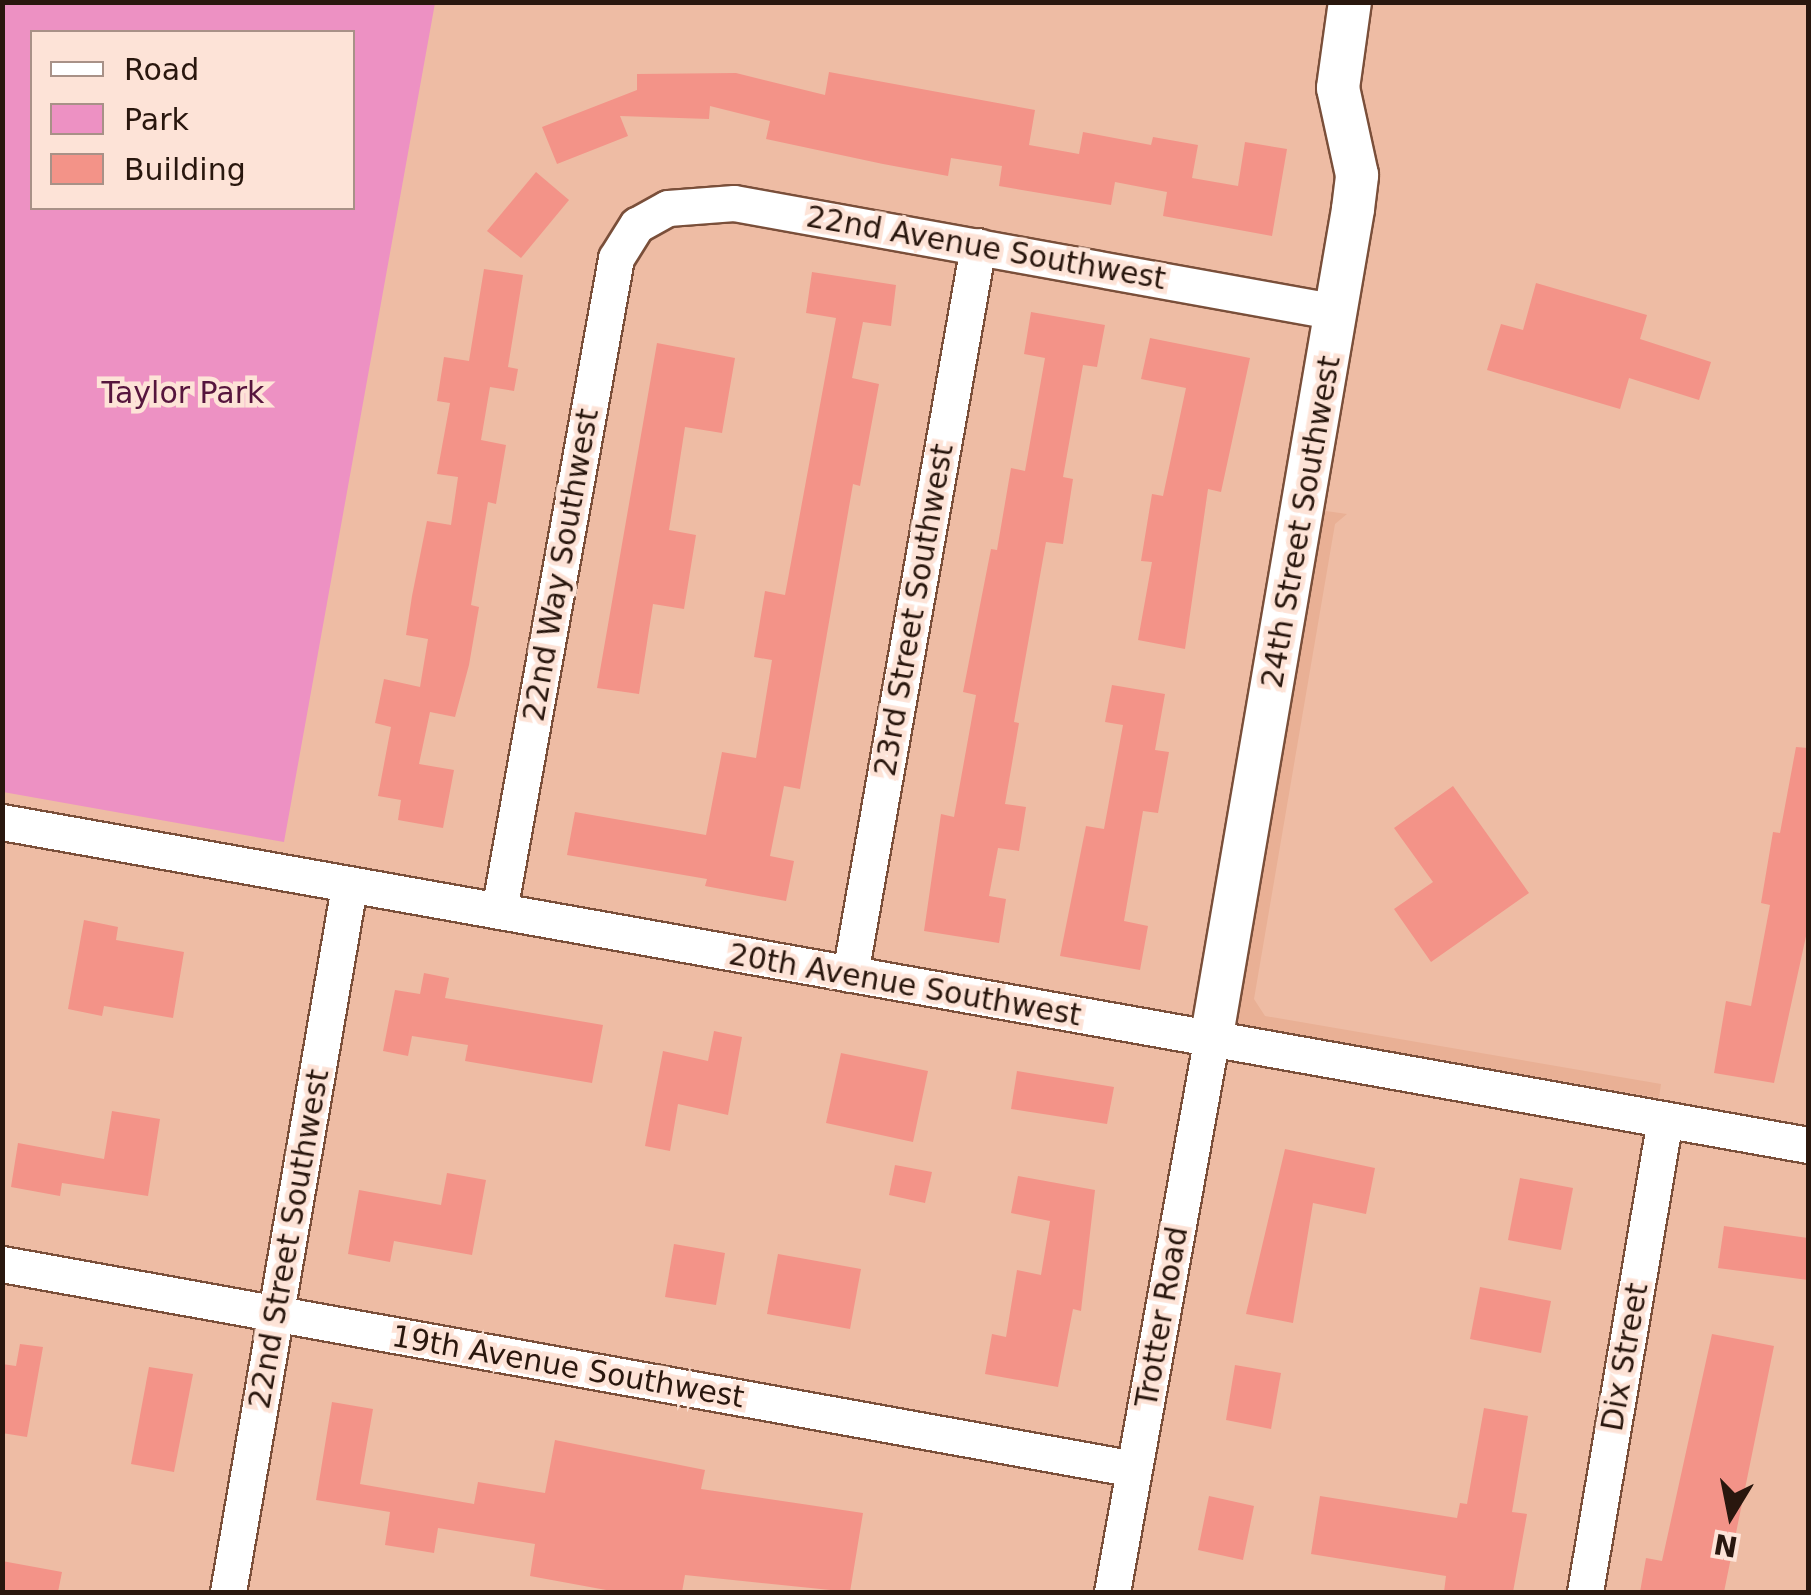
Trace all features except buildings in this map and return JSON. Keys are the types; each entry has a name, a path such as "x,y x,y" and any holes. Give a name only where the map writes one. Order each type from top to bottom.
{"street":[{"name":"24th Street Southwest","path":"1211,1041 1338,312 1356,175 1338,88 1350,2"},
{"name":"22nd Avenue Southwest","path":"637,225 668,208 705,201 1338,312"},
{"name":"22nd Way Southwest","path":"498,911 616,258 637,225"},
{"name":"23rd Street Southwest","path":"850,974 978,246"},
{"name":"20th Avenue Southwest","path":"2,822 1808,1145"},
{"name":"22nd Street Southwest","path":"228,1592 349,886"},
{"name":"Trotter Road","path":"1112,1592 1211,1041"},
{"name":"Dix Street","path":"1585,1592 1666,1121"},
{"name":"19th Avenue Southwest","path":"2,1264 1134,1469"}],"shaded area":[{"path":"1319,510 1347,514 1335,524 1254,999 1265,1016 1661,1084 1659,1098 1230,1023"}],"green space":[{"name":"Taylor Park","path":"2,3 435,3 284,842 3,792"}]}
